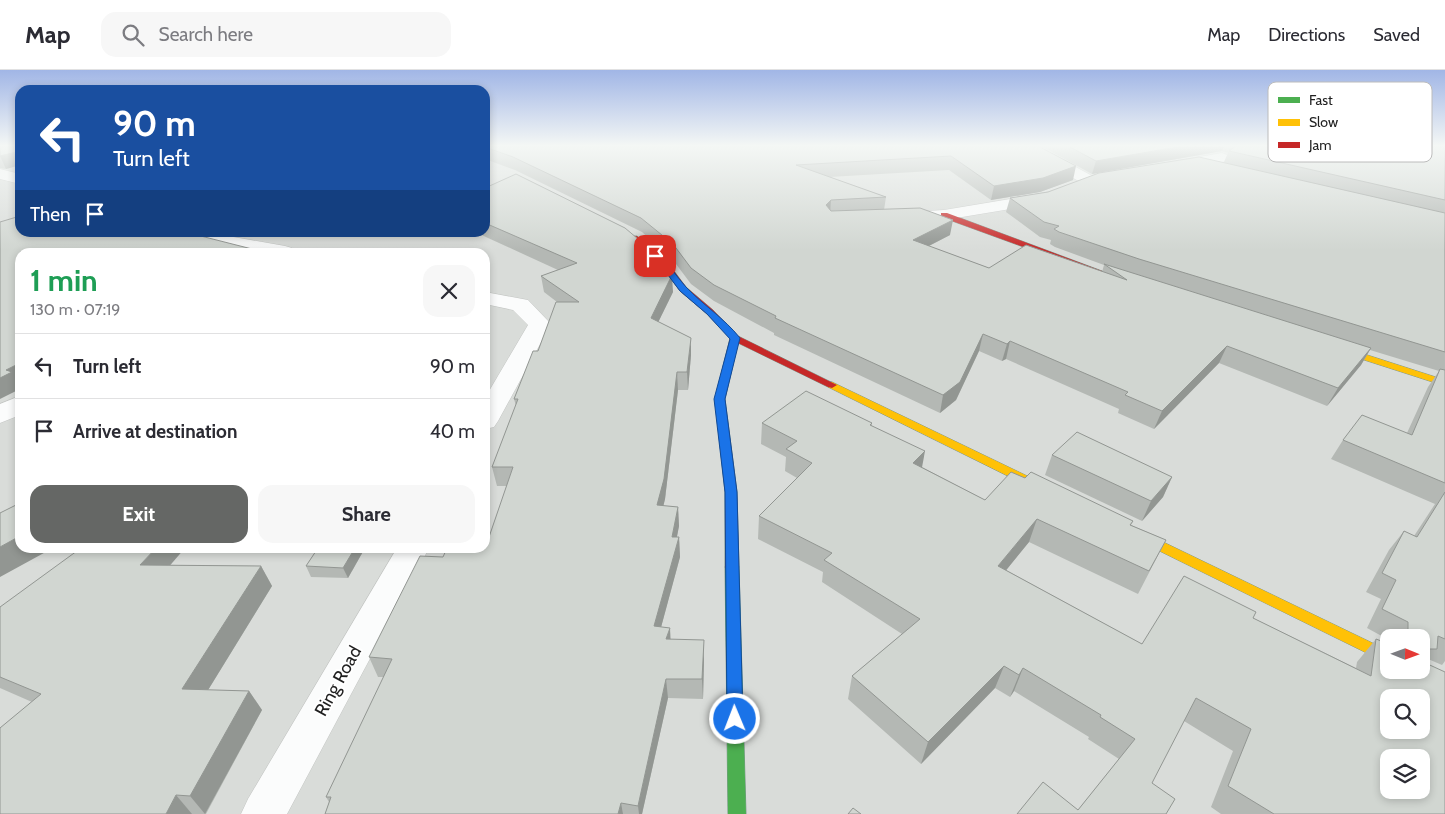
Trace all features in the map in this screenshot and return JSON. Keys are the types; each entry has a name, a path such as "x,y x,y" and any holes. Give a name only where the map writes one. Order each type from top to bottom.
{"street":[{"path":"895,217 944,215 1044,199 1090,181"},
{"path":"944,215 1117,278"},
{"path":"626,234 634,238 665,265 683,289 710,312 735,338 1057,496"},
{"path":"199,237 262,248"},
{"path":"490,299 520,305 540,324 490,412"},
{"path":"735,338 720,399 731,492 737,814"},
{"path":"1323,344 1445,383"},
{"path":"0,415 15,407"},
{"path":"1120,527 1380,655"},
{"name":"Ring Road","path":"263,814 411,553"}],"shaded area":[{"path":"0,181 15,181 15,237 490,237 490,181 1445,181 1445,814 0,814"}],"building":[{"path":"501,181 530,181 625,228 656,254 672,275 651,318 691,338 687,372 677,372 664,479 657,505 678,507 672,537 679,537 654,626 670,628 666,639 704,640 702,679 666,679 638,806 621,803 618,814 325,814 331,797 326,797 392,659 369,657 420,556 443,557 445,553 490,553 490,534 513,467 492,467 518,399 514,399 533,351 538,351 556,302 579,302 541,276 577,263 490,225 490,186"},
{"path":"563,181 840,181 886,197 831,200 826,205 831,211 920,208 953,220 913,240 989,268 1026,245 1127,280 1104,264 1371,348 1338,388 1227,346 1162,411 1125,395 1128,392 1010,341 1007,344 983,334 960,382 943,395 775,318 776,316 714,285 691,268 673,244 641,218"},
{"path":"986,181 1026,181 994,186"},
{"path":"1078,181 1303,181 1445,213 1445,352 1139,259 1059,232 1054,229 1059,226 1044,222 1010,198 1048,192"},
{"path":"1360,181 1445,181 1445,200"},
{"path":"15,218 15,237 205,237 249,248 15,248 15,366 6,370 12,372 0,378 0,222"},
{"path":"1440,369 1445,370 1445,483 1343,440 1362,415 1412,435"},
{"path":"806,391 872,423 870,425 925,451 913,463 985,500 1011,472 1025,478 1031,472 1133,521 1130,525 1166,540 1149,571 1037,519 998,566 1142,644 1184,576 1256,612 1253,618 1371,676 1376,639 1380,641 1380,679 1430,679 1430,665 1445,672 1445,814 1274,814 1228,786 1251,729 1196,698 1152,783 1175,799 1166,814 1017,814 1043,782 1078,810 1135,739 1100,717 1101,715 1023,668 1019,675 1004,666 928,742 852,676 920,619 824,560 832,553 759,516 812,463 786,449 797,441 762,423"},
{"path":"1077,432 1172,477 1151,501 1052,455"},
{"path":"1445,492 1445,639 1438,636 1437,649 1430,649 1430,629 1408,629 1408,622 1382,609 1396,580 1382,573 1404,531 1417,537"},
{"path":"15,506 15,539 0,547 0,513"},
{"path":"74,553 151,553 140,565 261,566 182,689 249,691 190,796 176,795 166,814 0,814 0,728 41,694 0,677 0,607"},
{"path":"315,553 352,553 343,568 306,566"},
{"path":"853,808 861,814 848,814"}],"traffic: fast":[{"path":"732,567 737,814"}],"traffic: slow":[{"path":"1330,346 1445,383"},
{"path":"832,385 1044,489"},
{"path":"1130,531 1380,654"}],"traffic: jam":[{"path":"944,215 1106,274"},
{"path":"634,238 665,265 683,289 710,312 735,338 832,385"},
{"path":"732,567 731,492 720,399 735,338"}],"route":[{"path":"655,256 665,265 683,289 710,312 735,338 720,399 731,492 735,719"}]}
